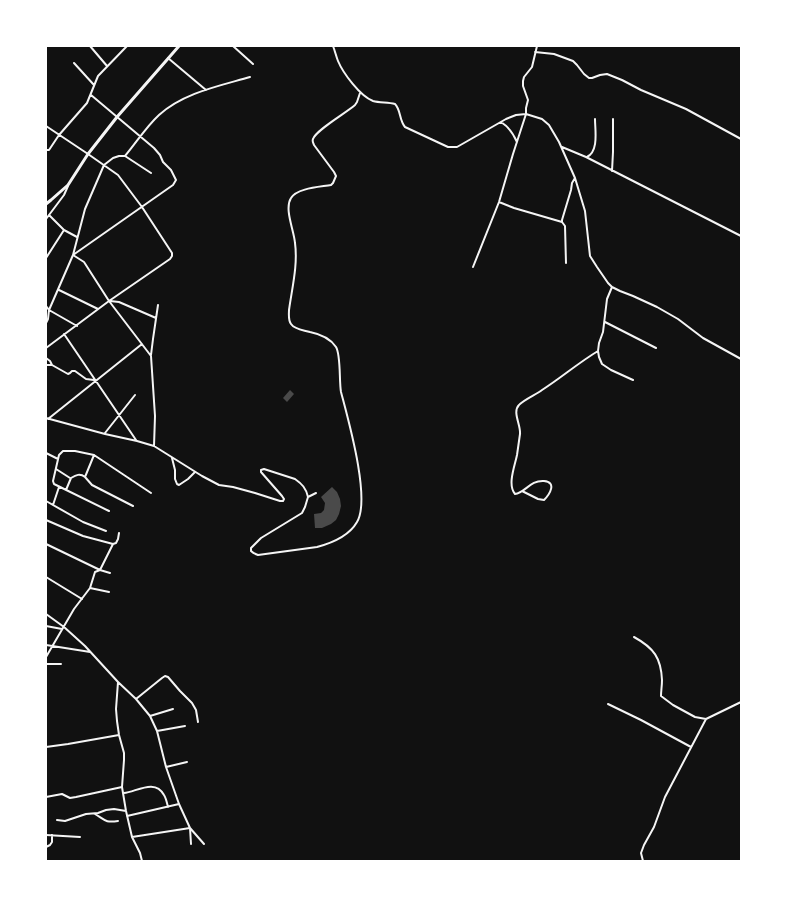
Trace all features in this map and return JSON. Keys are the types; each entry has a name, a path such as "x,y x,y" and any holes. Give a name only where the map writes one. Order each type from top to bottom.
{"main road":[{"path":"46,204 56,197 68,185 88,154 117,117 179,46"}],"street":[{"path":"90,46 107,66"},
{"path":"46,150 49,150 59,135 87,102 98,76 127,46"},
{"path":"233,46 253,64"},
{"path":"334,46 341,68 360,93 372,100 395,104 405,127 448,147 457,148 501,122 516,115 526,114 542,119 549,125 554,133 575,178 585,211 590,256 608,283 620,291 657,307 678,319 703,338 741,359"},
{"path":"473,267 499,202 526,114 528,100 523,86 523,81 524,77 532,67 537,46"},
{"path":"535,52 554,54 573,61 589,78 606,74 622,80 641,90 686,109 741,139"},
{"path":"168,58 206,90"},
{"path":"74,63 94,85"},
{"path":"125,156 156,118 179,101 206,90 250,77"},
{"path":"47,419 154,446 195,472 219,485 256,493 280,501 283,501 284,499 260,472 261,470 264,469 299,482 306,489 308,497 302,513 256,542 251,550 258,555 325,545 353,529 361,513 359,471 340,387 337,348 329,339 296,328 290,324 289,310 296,262 295,243 289,205 290,199 294,194 302,190 331,185 333,183 336,176 334,172 312,142 316,135 357,102 360,93"},
{"path":"73,255 173,185 176,180 171,170 163,162 160,155 154,148 90,95"},
{"path":"586,157 589,157 591,154 595,143 595,118"},
{"path":"612,171 613,119"},
{"path":"501,122 510,129 517,142"},
{"path":"46,126 118,175 142,207 172,253 170,259 109,301 46,348"},
{"path":"561,147 586,157 741,236"},
{"path":"46,323 49,310 73,255 85,209 104,165 113,158 125,156 151,173"},
{"path":"562,222 572,183 575,178"},
{"path":"46,219 64,195 68,185"},
{"path":"499,202 562,222 565,226 566,263"},
{"path":"49,215 64,230 77,238"},
{"path":"46,258 64,230"},
{"path":"73,255 84,262 109,301 151,356"},
{"path":"612,286 607,299 605,322 599,343 599,357 602,364 610,370 633,380"},
{"path":"59,290 98,309"},
{"path":"109,301 119,302 156,318"},
{"path":"154,446 155,416 151,356 152,339 158,305"},
{"path":"46,306 49,310 77,326"},
{"path":"605,322 656,348"},
{"path":"64,334 137,441"},
{"path":"47,419 142,344"},
{"path":"522,491 538,499 544,500 550,493 551,486 548,482 539,481 533,483 517,494 512,490 512,475 520,434 516,412 518,405 598,352"},
{"path":"46,358 52,365 68,374 75,371 86,379 95,380"},
{"path":"46,365 52,365"},
{"path":"105,434 135,395"},
{"path":"109,511 54,484 53,482 60,453 64,450 94,455 151,493"},
{"path":"46,453 58,459"},
{"path":"85,477 94,455"},
{"path":"172,458 177,484 179,485 188,479 195,472"},
{"path":"56,469 71,478"},
{"path":"66,490 71,478 78,474 88,479 92,485 133,506"},
{"path":"53,505 59,487"},
{"path":"308,497 316,494"},
{"path":"46,501 83,522 106,531"},
{"path":"46,520 83,536 112,544"},
{"path":"46,657 74,609 90,588 95,572 100,570 112,544 116,543 119,533"},
{"path":"46,544 100,570 110,573"},
{"path":"46,576 82,599"},
{"path":"90,588 110,592"},
{"path":"46,614 79,640 136,699 150,716 158,731 166,767 179,804 190,828 204,844"},
{"path":"46,626 63,628"},
{"path":"634,637 651,650 661,665 662,696 673,705 695,717 706,719"},
{"path":"46,645 91,652"},
{"path":"46,664 61,664"},
{"path":"136,699 166,676 192,703 196,710 198,722"},
{"path":"118,682 116,709 119,735 124,753 122,786 132,837 140,853 142,861"},
{"path":"643,861 642,853 644,845 654,827 665,797 706,719 741,702"},
{"path":"608,704 690,747"},
{"path":"150,716 174,709"},
{"path":"158,731 185,726"},
{"path":"46,747 119,735"},
{"path":"166,767 187,762"},
{"path":"46,796 62,794 70,798 122,786"},
{"path":"124,793 148,787 155,787 163,793 168,807"},
{"path":"128,816 179,804"},
{"path":"56,820 65,821 86,814 98,814 106,810 114,809 126,811"},
{"path":"94,814 105,821 118,821"},
{"path":"132,837 190,828"},
{"path":"190,828 192,844"},
{"path":"46,835 80,837"},
{"path":"46,847 52,842 52,835"}],"building":[{"path":"290,390 294,394 287,402 283,398"},
{"path":"332,487 337,492 340,499 341,506 339,514 336,520 331,524 322,528 315,528 314,514 321,513 324,510 325,503 321,497"}]}
